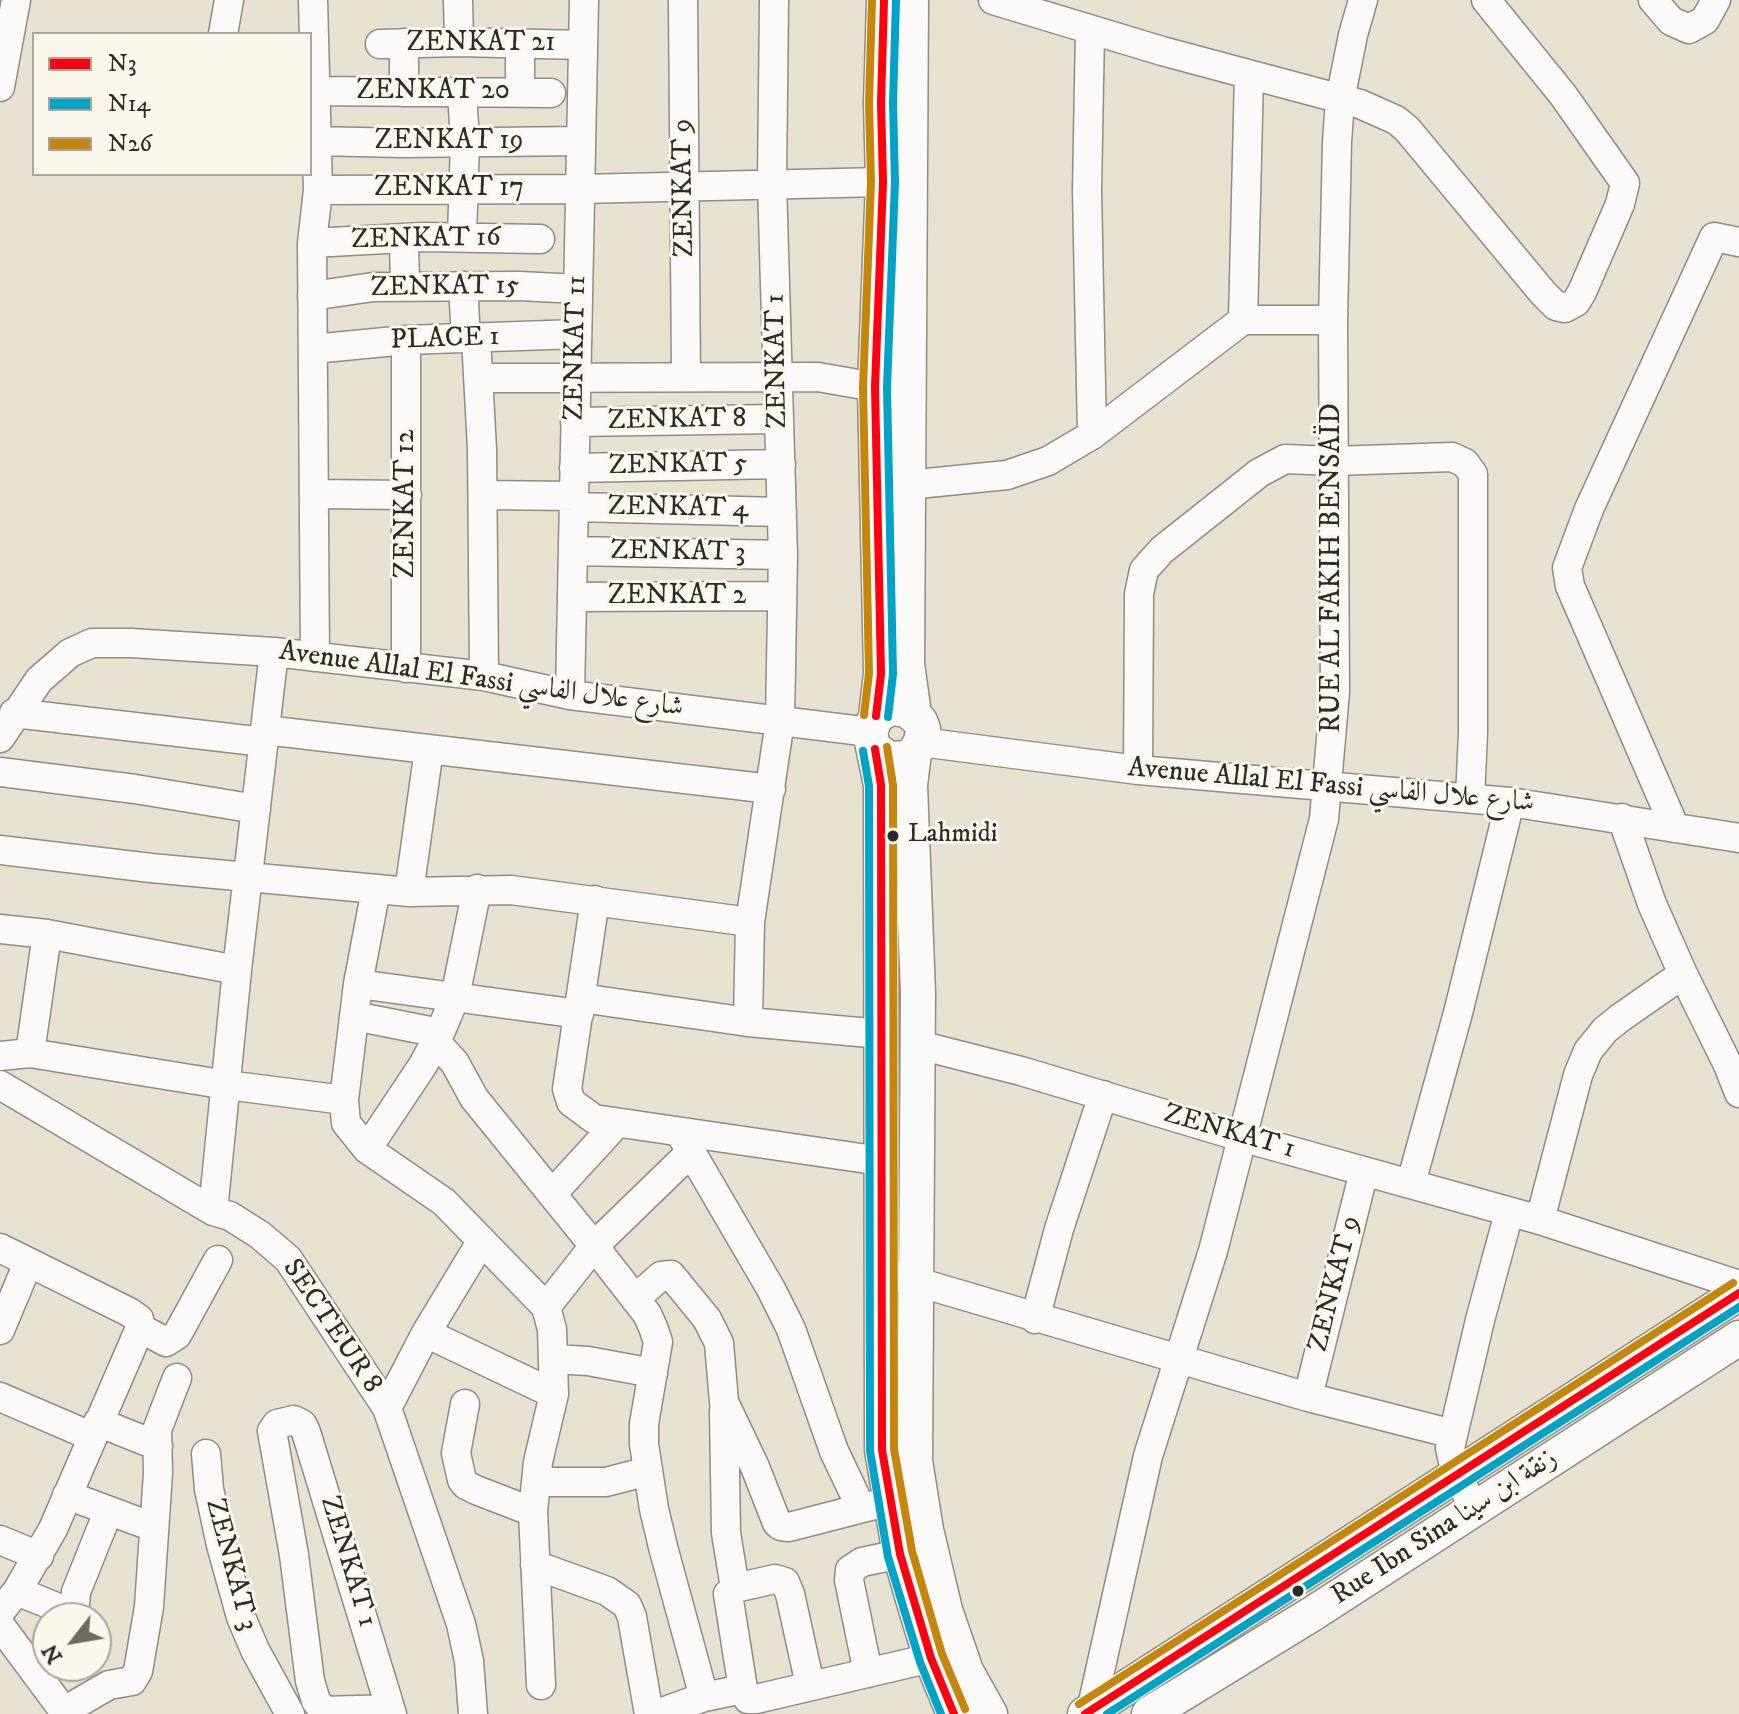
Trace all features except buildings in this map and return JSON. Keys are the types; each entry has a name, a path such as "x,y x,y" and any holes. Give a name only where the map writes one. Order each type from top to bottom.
{"main road":[{"path":"884,0 881,103 883,182 875,387 881,674 874,732 881,785 882,1450 875,1505 900,1554 931,1658 954,1714"},
{"path":"911,0 907,664 917,736 910,785 919,1045 915,1461 926,1530 956,1647 990,1714"},
{"path":"874,732 891,708 899,707 917,736"},
{"path":"874,732 889,759 907,758 917,736"},
{"name":"Rue Ibn Sina زنقة ابن سينا","path":"1088,1712 1739,1293"},
{"name":"Rue Ibn Sina زنقة ابن سينا","path":"1149,1714 1312,1614 1739,1338"}],"street":[{"path":"0,87 4,39 16,0"},
{"path":"223,32 229,0"},
{"path":"313,0 318,190 312,243 315,657"},
{"path":"458,0 459,42"},
{"name":"ZENKAT 11","path":"570,695 584,0"},
{"name":"ZENKAT 9","path":"683,0 686,377"},
{"name":"ZENKAT 1","path":"748,1022 750,922 780,721 783,555 772,183 774,0"},
{"name":"RUE AL FAKIH BENSAÏD","path":"1088,1712 1148,1456 1217,1237 1324,819 1335,692 1333,320 1340,100 1363,0"},
{"path":"1001,1 1090,30 1360,104 1396,120 1407,129 1553,303 1560,308 1570,306 1576,302 1585,284 1620,204 1625,183 1580,118 1486,0"},
{"path":"1653,0 1671,21 1689,29 1705,20 1716,0"},
{"path":"1090,30 1087,191 1092,435"},
{"path":"520,43 520,92"},
{"name":"ZENKAT 21","path":"404,92 392,44 583,45"},
{"path":"1243,320 1249,75"},
{"name":"ZENKAT 20","path":"315,91 551,93"},
{"path":"462,92 465,142 462,237"},
{"name":"ZENKAT 19","path":"316,141 581,141"},
{"name":"ZENKAT 17","path":"318,190 580,189 883,182"},
{"path":"404,238 405,287"},
{"name":"ZENKAT 16","path":"312,243 404,238 530,239 519,286"},
{"path":"1675,828 1570,586 1567,568 1596,495 1726,240"},
{"path":"463,286 479,378 484,676"},
{"name":"ZENKAT 15","path":"312,296 373,287 519,286 578,289"},
{"path":"907,485 1007,475 1048,461 1092,435 1243,320 1333,320"},
{"name":"PLACE 1","path":"313,349 406,340 577,334"},
{"name":"ZENKAT 12","path":"406,340 406,668"},
{"path":"479,378 818,377 875,387"},
{"name":"ZENKAT 8","path":"575,422 778,419"},
{"path":"1138,770 1139,594 1144,570 1177,537 1270,467 1294,458 1334,461 1452,457 1465,463 1473,474 1470,798"},
{"name":"ZENKAT 5","path":"574,468 781,464"},
{"path":"314,494 407,495"},
{"name":"ZENKAT 4","path":"483,495 782,512"},
{"name":"ZENKAT 3","path":"573,551 783,555"},
{"name":"ZENKAT 2","path":"572,597 781,596"},
{"name":"Avenue Allal El Fassi شارع علال الفاسي","path":"14,713 39,680 70,653 92,643 131,643 274,652 484,676 570,695 874,732"},
{"path":"213,1211 274,652"},
{"path":"0,738 14,713 429,749 771,789"},
{"name":"Avenue Allal El Fassi شارع علال الفاسي","path":"917,736 1138,770 1510,802 1739,838"},
{"path":"409,892 429,749"},
{"path":"0,772 135,789 256,809"},
{"path":"1411,1183 1458,1013 1510,802"},
{"path":"1622,818 1652,904 1739,1093"},
{"path":"0,850 409,892 511,890 750,922"},
{"path":"376,889 358,984 344,1118 367,1148 444,1202 546,1307 552,1329 554,1394 533,1512 541,1685"},
{"path":"367,1148 423,1065 455,997 477,889"},
{"path":"595,900 567,1089 571,1102 594,1119 686,1142 881,1161"},
{"path":"0,929 47,934 237,970"},
{"path":"30,1053 47,934"},
{"path":"1540,1220 1578,1075 1588,1051 1612,1024 1683,974"},
{"path":"358,984 455,997 881,1034"},
{"path":"354,1016 438,1037 474,1098 647,1314 658,1342 644,1424 648,1471 663,1547 704,1697"},
{"name":"ZENKAT 1","path":"919,1045 1540,1220 1739,1285"},
{"path":"0,1056 30,1053 227,1085 344,1100"},
{"name":"SECTEUR 8","path":"0,1085 213,1211 230,1216 260,1235 288,1259 387,1408 461,1624 469,1661 473,1714"},
{"path":"1035,1319 1059,1229 1103,1095"},
{"path":"552,1194 617,1123"},
{"path":"546,1307 594,1246 686,1142"},
{"path":"686,1142 791,1329 834,1451 875,1505 789,1527 781,1526 724,1402"},
{"name":"ZENKAT 9","path":"1308,1397 1364,1171"},
{"path":"1475,1508 1456,1475 1450,1448 1509,1213"},
{"path":"387,1408 426,1333 481,1242"},
{"path":"0,1248 129,1312 139,1319 140,1328 39,1556 9,1602 32,1607"},
{"path":"140,1328 161,1341 172,1340 218,1260"},
{"path":"0,1330 28,1263"},
{"path":"881,1271 1035,1319 1308,1397 1453,1434"},
{"path":"635,1299 666,1274 677,1280 707,1319 719,1343 723,1366 726,1533 735,1588"},
{"path":"426,1333 554,1394"},
{"path":"554,1359 588,1361 653,1373"},
{"path":"112,1678 132,1681 138,1671 149,1607 158,1424 177,1378"},
{"path":"0,1397 95,1429 158,1446"},
{"path":"465,1404 456,1453 462,1480 476,1490 533,1512"},
{"name":"ZENKAT 1","path":"290,1420 300,1422 306,1432 391,1712 324,1711 313,1694 294,1555 272,1431 277,1424 290,1420"},
{"name":"ZENKAT 3","path":"206,1454 209,1489 221,1545 241,1617 290,1714"},
{"path":"536,1482 606,1482 648,1471"},
{"path":"67,1495 153,1527"},
{"path":"75,1602 108,1512"},
{"path":"0,1540 39,1556"},
{"path":"868,1673 849,1580 850,1570 862,1562 900,1554"},
{"path":"535,1565 607,1591 627,1605 632,1617 649,1714"},
{"path":"761,1700 728,1596 730,1590 735,1588 775,1579 785,1582 810,1685"},
{"path":"0,1625 65,1713 96,1682"},
{"path":"657,1714 704,1697 761,1700 810,1685 931,1658"}],"transit line":[{"name":"N26","path":"864,715 869,673 863,387 871,182 869,103 872,0"},
{"name":"N3","path":"876,716 881,674 875,387 883,182 881,103 884,0"},
{"name":"N14","path":"888,717 893,674 887,387 895,182 893,103 896,0"},
{"name":"N26","path":"887,747 893,785 894,1449 912,1551 942,1654 965,1709"},
{"name":"N3","path":"875,749 881,785 882,1450 900,1554 931,1658 954,1714"},
{"name":"N14","path":"863,751 869,786 870,1451 888,1557 920,1662 941,1714"},
{"name":"N26","path":"1079,1704 1733,1283"},
{"name":"N3","path":"1085,1714 1739,1293"},
{"name":"N14","path":"1107,1714 1739,1307"}],"place":[{"name":"Lahmidi","path":"893,836"}]}
